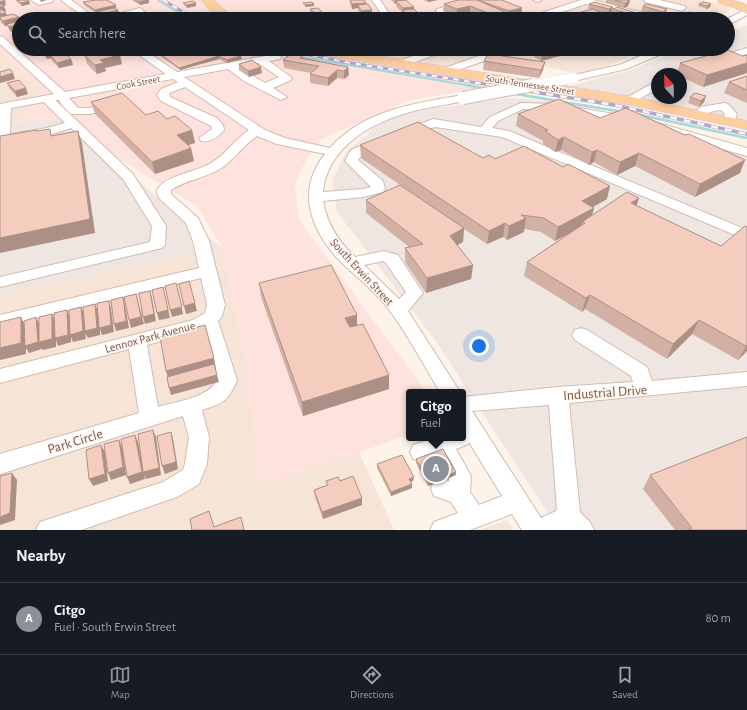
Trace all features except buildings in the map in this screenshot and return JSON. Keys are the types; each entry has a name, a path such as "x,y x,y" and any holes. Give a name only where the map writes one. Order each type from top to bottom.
{"main road":[{"path":"207,0 218,12"},
{"path":"723,0 740,6 747,11"},
{"path":"726,0 747,3"},
{"name":"South Tennessee Street","path":"353,56 630,100 747,125"}],"street":[{"path":"35,0 39,2 49,0"},
{"path":"65,0 83,12"},
{"path":"376,0 384,12"},
{"path":"441,3 451,0"},
{"path":"442,12 440,11 478,0"},
{"path":"552,12 587,0 631,12"},
{"path":"648,0 682,8"},
{"path":"136,12 140,11"},
{"path":"735,18 747,11"},
{"path":"0,39 12,50"},
{"path":"735,55 747,51"},
{"path":"19,56 63,96 75,112 90,111 124,101"},
{"path":"146,56 257,131 272,138 332,152"},
{"path":"252,56 287,78 265,87"},
{"path":"400,64 422,56"},
{"path":"446,71 487,56"},
{"path":"300,145 347,138 369,124 395,113 425,105 574,78 622,67 649,56"},
{"path":"687,70 732,56"},
{"name":"Cook Street","path":"2,107 276,57"},
{"path":"230,65 245,77 281,97"},
{"path":"186,83 165,91 162,95 165,99 213,121 217,125 218,130 205,138"},
{"path":"630,100 651,88"},
{"path":"0,282 157,245 159,226 128,177 47,99"},
{"path":"484,130 494,119 521,106 555,107 644,124 747,152"},
{"path":"2,107 2,139 49,131 73,124"},
{"path":"315,197 363,193 378,189 378,184 352,163 351,158 361,150 434,123 505,134 747,235"},
{"name":"Lennox Park Avenue","path":"0,376 198,325 214,316 216,305 201,241 193,221 164,195 164,189 170,184 209,170 221,163 247,136 257,131"},
{"name":"South Erwin Street","path":"347,138 332,152 320,170 315,186 318,214 328,236 336,247 377,286 398,311 448,389"},
{"path":"300,145 316,157 320,170"},
{"path":"352,263 384,256 392,259 415,293 398,311"},
{"path":"0,321 208,271"},
{"path":"48,530 169,490 191,477 196,464 199,437 200,403 222,392 227,380 208,319"},
{"path":"581,336 640,372 644,389"},
{"path":"137,341 150,418"},
{"name":"Industrial Drive","path":"466,405 473,403 558,395 644,389 747,379"},
{"path":"558,395 569,511 574,522"},
{"name":"Park Circle","path":"0,464 200,403"},
{"path":"421,452 452,441"},
{"path":"460,441 460,476 451,491 474,517"},
{"path":"463,441 517,501 535,530"},
{"path":"442,530 517,501"},
{"path":"541,530 564,519 574,522"}],"shaded area":[{"path":"0,0 589,0 551,12 12,12 12,56 413,56 388,64 511,83 410,100 322,139 307,158 295,183 299,220 425,389 406,389 406,436 259,486 245,361 222,247 197,206 111,154 65,118 16,122 40,86 0,51"},
{"path":"591,0 702,0 728,5 729,11 727,12 554,12"},
{"path":"747,25 747,124 566,87 630,70 666,56 735,56 735,29"},
{"path":"0,51 40,86 16,122 0,127"},
{"path":"427,56 631,56 603,68 576,73 500,58 442,67 417,60"},
{"path":"512,98 564,102 747,149 747,530 559,530 435,340 337,212 332,180 346,152 391,114"},
{"path":"65,118 111,154 173,213 222,247 0,295 0,127 16,122"},
{"path":"222,247 245,361 359,452 394,530 0,530 0,295"},
{"path":"507,520 514,530 479,530"}],"waterway":[{"path":"159,1 178,12"},
{"path":"301,57 472,86"},
{"path":"466,85 487,89"},
{"path":"516,94 558,101"},
{"path":"563,102 623,112"},
{"path":"636,114 747,138"}],"railway":[{"path":"163,0 183,12"},
{"path":"315,56 497,86"},
{"path":"491,85 614,105 747,134"}],"place":[{"name":"Citgo","path":"436,469"}]}
